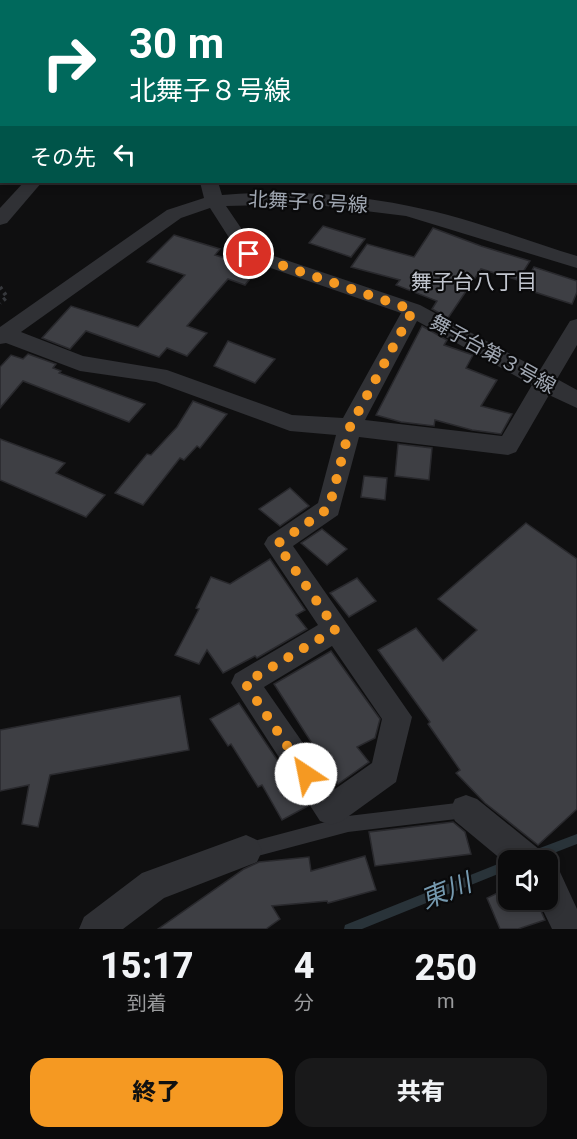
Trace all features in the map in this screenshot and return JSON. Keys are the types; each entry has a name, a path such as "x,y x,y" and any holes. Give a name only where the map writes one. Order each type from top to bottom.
{"street":[{"path":"0,219 32,183"},
{"name":"北舞子６号線","path":"2,335 174,214 212,191 269,197 309,198 408,211 577,262"},
{"name":"舞子台第３号線","path":"212,191 249,254 413,310 577,400"},
{"path":"336,629 245,683 331,810 385,772 397,717 336,629 277,544 329,508 350,427 413,310"},
{"path":"2,335 80,363 159,375 290,423 350,427 508,446 577,326"},
{"path":"466,810 516,850"},
{"path":"96,929 154,885 246,850"},
{"path":"558,905 569,929"}],"lane":[{"path":"246,850 348,824 466,810"}],"path":[{"path":"0,287 7,297 0,303"}],"building":[{"path":"323,226 365,239 351,257 309,243"},
{"path":"433,228 530,261 518,280 481,269 448,318 432,309 437,301 396,285 400,280 351,267 367,244 414,257"},
{"path":"174,235 220,249 215,255 259,268 245,285 228,279 187,326 207,333 187,356 167,348 159,357 86,331 70,349 42,338 71,306 138,327 185,275 147,262"},
{"path":"534,267 577,281 577,292 572,304 522,288"},
{"path":"422,326 447,340 444,345 473,355 466,368 497,380 481,406 512,414 501,434 472,430 435,420 434,426 401,422 376,415"},
{"path":"228,341 275,359 255,383 214,366"},
{"path":"28,354 56,364 53,368 61,371 59,373 145,404 129,422 23,381 0,408 0,367 11,355 23,359"},
{"path":"193,401 227,414 200,448 197,446 184,460 180,458 143,505 115,493 147,454 151,455 177,427"},
{"path":"0,439 65,463 56,473 105,495 86,517 0,480"},
{"path":"398,444 432,448 429,480 395,476"},
{"path":"364,476 387,478 385,500 361,497"},
{"path":"290,488 309,506 280,526 259,509"},
{"path":"526,523 577,559 577,809 538,845 485,803 456,773 460,770 428,724 430,722 378,650 416,628 443,661 477,630 438,599"},
{"path":"322,529 347,549 327,565 301,543"},
{"path":"270,559 305,610 296,615 307,629 257,658 255,656 223,673 207,650 199,664 175,655 199,609 196,608 211,577 230,584"},
{"path":"357,578 376,601 349,617 330,593"},
{"path":"331,651 380,719 375,738 357,747 369,762 338,784 274,684"},
{"path":"180,696 189,750 50,775 38,827 22,824 29,785 0,791 0,730"},
{"path":"239,703 308,806 282,820 262,785 258,787 231,744 228,746 210,719"},
{"path":"453,822 465,832 471,854 375,866 369,832"},
{"path":"365,856 376,890 328,903 327,901 272,906 280,919 266,929 158,929 244,869 259,862 309,857 311,871"},
{"path":"498,893 498,910 540,910 545,920 518,929 500,929 487,898"}],"waterway":[{"name":"東川","path":"548,850 577,839"},
{"name":"東川","path":"349,929 498,869"}],"district":[{"name":"舞子台八丁目","path":"474,282"}],"route":[{"path":"249,254 413,310 350,427 329,508 277,544 336,629 245,683 306,774"}]}
